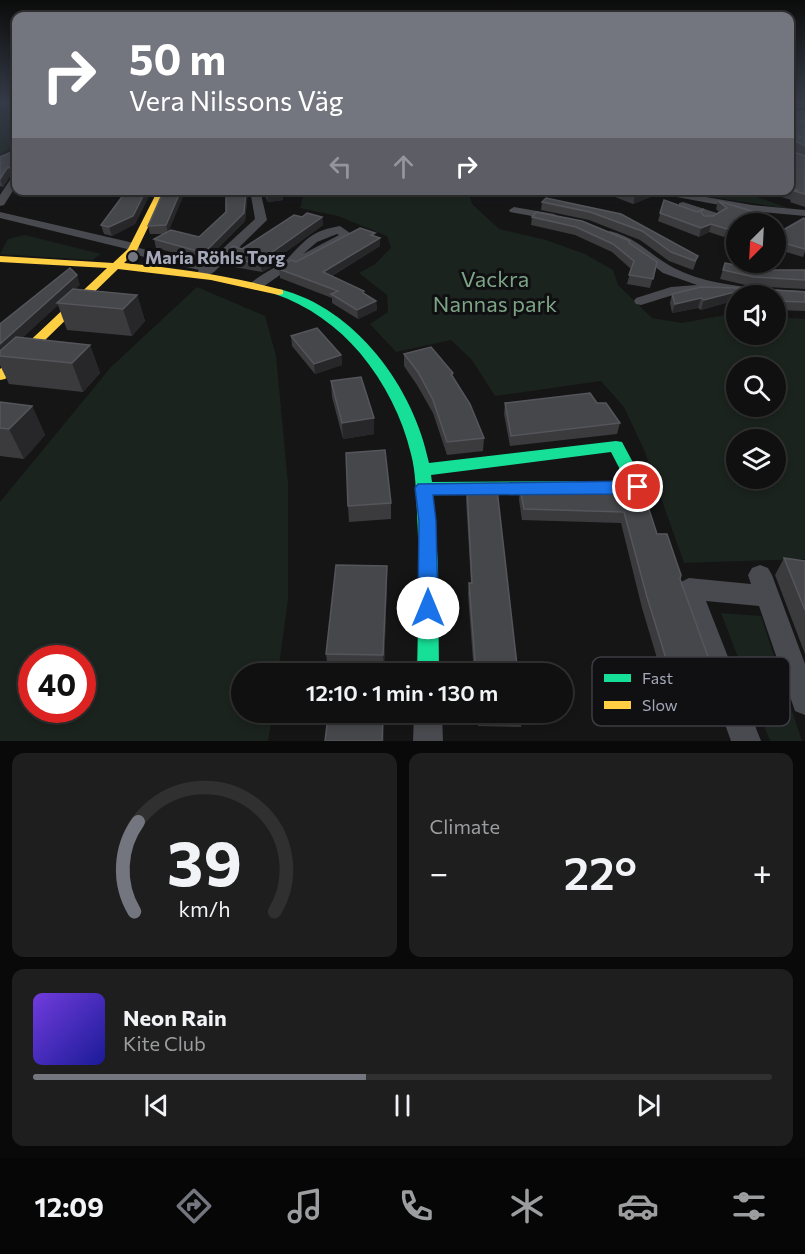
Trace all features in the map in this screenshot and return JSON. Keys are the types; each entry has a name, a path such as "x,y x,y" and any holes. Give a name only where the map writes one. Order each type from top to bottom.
{"street":[{"path":"0,203 12,186"},
{"path":"0,376 133,249 160,195"},
{"path":"0,259 205,272 261,219 256,195"},
{"path":"669,195 762,210 805,213"},
{"path":"674,196 683,205 716,216 707,220"},
{"path":"514,210 568,220"},
{"path":"0,215 133,249 289,295 312,306 339,325 359,345 387,376 408,416 420,454 428,521 428,663"},
{"path":"595,229 635,245 668,270 726,289"},
{"path":"255,286 293,260"},
{"path":"668,270 670,291"},
{"path":"641,302 670,291 726,289"},
{"path":"786,294 805,295"},
{"path":"422,470 616,446 638,487 424,488"},
{"path":"714,657 689,589 764,586 789,657"},
{"path":"790,659 805,701"},
{"path":"428,723 428,741"},
{"path":"740,726 746,741"}],"green space":[{"path":"0,137 12,137 12,147 1,154 7,155 0,160"},
{"name":"Vackra Nannas park","path":"304,195 469,195 472,204 499,229 546,240 585,254 613,270 618,285 652,318 682,323 726,315 726,345 786,345 786,318 805,319 805,559 684,563 645,452 624,407 601,381 495,396 472,360 451,340 396,352 370,324 388,312 387,295 359,273 375,264 391,248 387,236 338,216 300,208"},
{"path":"698,195 751,195 791,209"},
{"path":"25,235 101,254 92,260 0,254 8,239"},
{"path":"197,287 265,316 276,356 288,483 288,599 279,663 231,663 231,723 271,723 268,741 0,741 0,502 111,367"},
{"path":"721,613 761,616 774,657 738,657"},
{"path":"790,704 802,741 770,741 764,726 790,726"}],"building":[{"path":"805,137 805,146 794,140"},
{"path":"12,152 12,167 7,168 0,179 0,157"},
{"path":"794,152 805,156 805,194 794,191 797,190 794,189"},
{"path":"123,195 144,195 133,216 109,227 101,225"},
{"path":"162,195 179,195 166,225 148,226"},
{"path":"226,195 246,195 244,213 204,253 154,239 171,230 199,237 226,212"},
{"path":"546,198 621,214 698,256 695,261 671,252 642,231 590,212 542,202"},
{"path":"664,200 697,212 704,209 701,212 704,216 713,216 727,208 718,201 758,213 726,213 726,229 711,224 701,228 660,213"},
{"path":"536,212 582,221 630,241 629,243 657,262 653,279 629,275 634,261 613,244 576,227 532,217"},
{"path":"307,213 322,217 271,253 276,255 260,264 222,257 233,246 242,249 294,215 302,217"},
{"path":"805,219 805,249 786,244 786,228"},
{"path":"360,228 375,233 371,235 380,238 323,272 364,291 363,293 376,301 357,310 331,294 338,291 279,269 291,260 296,262"},
{"path":"70,268 77,275 0,344 0,324"},
{"path":"786,270 805,270 805,280 754,277 736,273 786,273"},
{"path":"701,287 726,288 726,294 675,304 672,294"},
{"path":"73,289 137,295 123,309 57,303"},
{"path":"786,291 805,292 805,302 786,301"},
{"path":"317,328 341,355 314,364 291,336"},
{"path":"16,337 90,345 72,363 0,356 0,351"},
{"path":"431,347 453,373 451,374 470,404 484,438 447,442 433,400 418,372 404,354"},
{"path":"361,377 374,418 342,423 331,381"},
{"path":"590,393 597,403 606,403 620,423 511,436 505,403"},
{"path":"0,402 32,406 9,429 0,428"},
{"path":"385,450 391,503 348,506 346,453"},
{"path":"642,488 657,534 667,534 681,575 680,579 708,657 666,657 624,512 524,509 520,489"},
{"path":"467,489 497,489 517,663 475,663 469,583 472,583"},
{"path":"784,558 805,561 805,610"},
{"path":"336,565 387,566 383,655 326,654"},
{"path":"327,723 383,723 382,741 325,741"}],"traffic: fast":[{"path":"279,292 325,313 353,338 372,358 389,383 409,422 420,456 427,522 428,663"},
{"path":"422,470 616,446 638,487 424,488"}],"traffic: slow":[{"path":"0,376 132,250 160,195"},
{"path":"0,259 106,265 176,272 245,283 279,292"}],"place":[{"name":"Maria Röhls Torg","path":"133,257"}],"route":[{"path":"428,608 428,521 424,488 638,487"}]}
